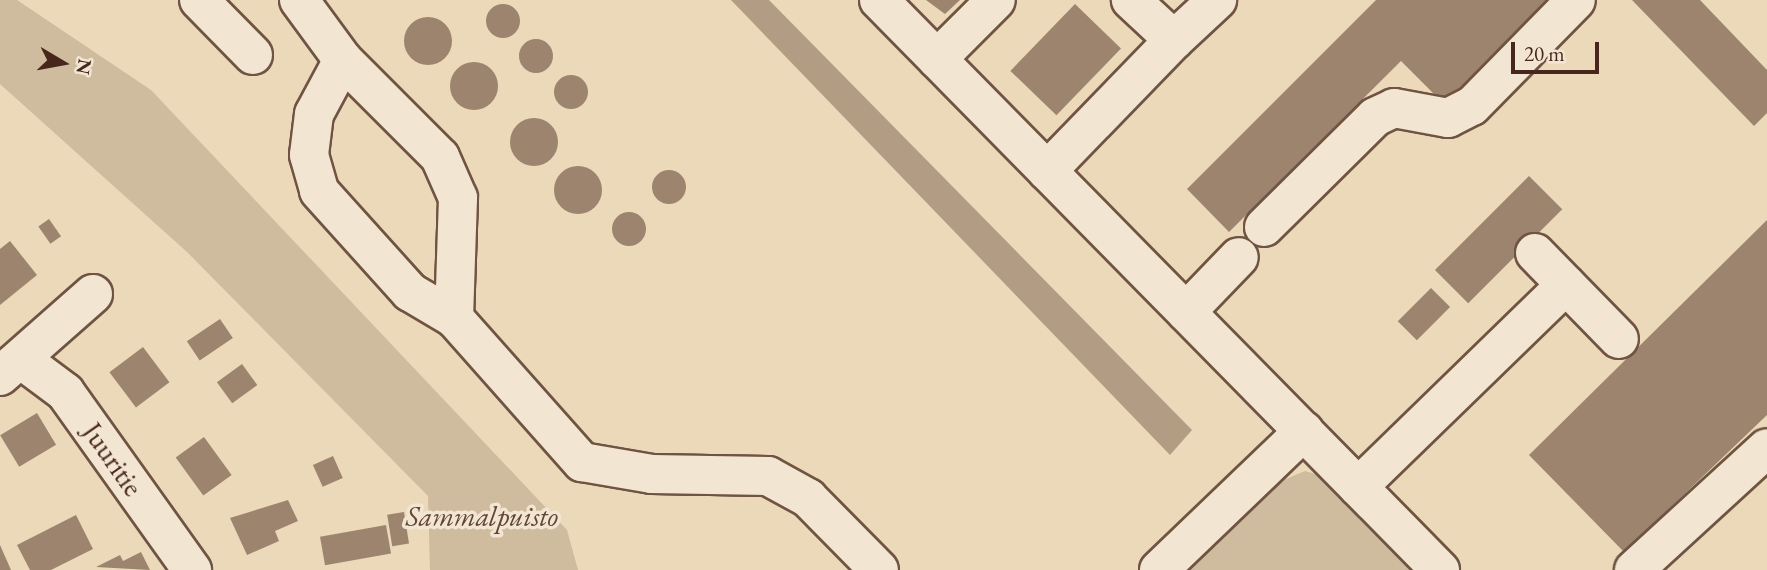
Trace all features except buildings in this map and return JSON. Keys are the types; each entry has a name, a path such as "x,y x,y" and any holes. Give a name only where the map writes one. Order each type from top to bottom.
{"street":[{"path":"200,0 253,55"},
{"path":"299,0 343,60 440,157 458,198 454,318"},
{"path":"879,0 1440,570"},
{"path":"937,59 996,0"},
{"path":"1131,0 1174,40"},
{"path":"1047,170 1174,40 1217,0"},
{"path":"1264,227 1375,117 1394,108 1448,118 1472,106 1576,0"},
{"path":"343,60 314,114 309,155 319,191 410,292 454,318 582,462 652,474 768,476 808,498 879,570"},
{"path":"1535,253 1619,340"},
{"path":"1186,312 1240,257"},
{"path":"1358,487 1566,285"},
{"path":"11,368 93,294"},
{"name":"Juuritie","path":"11,368 65,392 191,570"},
{"path":"1159,570 1304,431"},
{"path":"1634,570 1767,448"}],"green space":[{"name":"Sammalpuisto","path":"0,0 17,0 151,90 567,530 578,570 430,570 428,496 187,252 0,84"},
{"path":"1305,471 1322,476 1413,570 1183,570 1262,489"}],"shaded area":[{"path":"731,0 769,0 1192,430 1170,455"}]}
